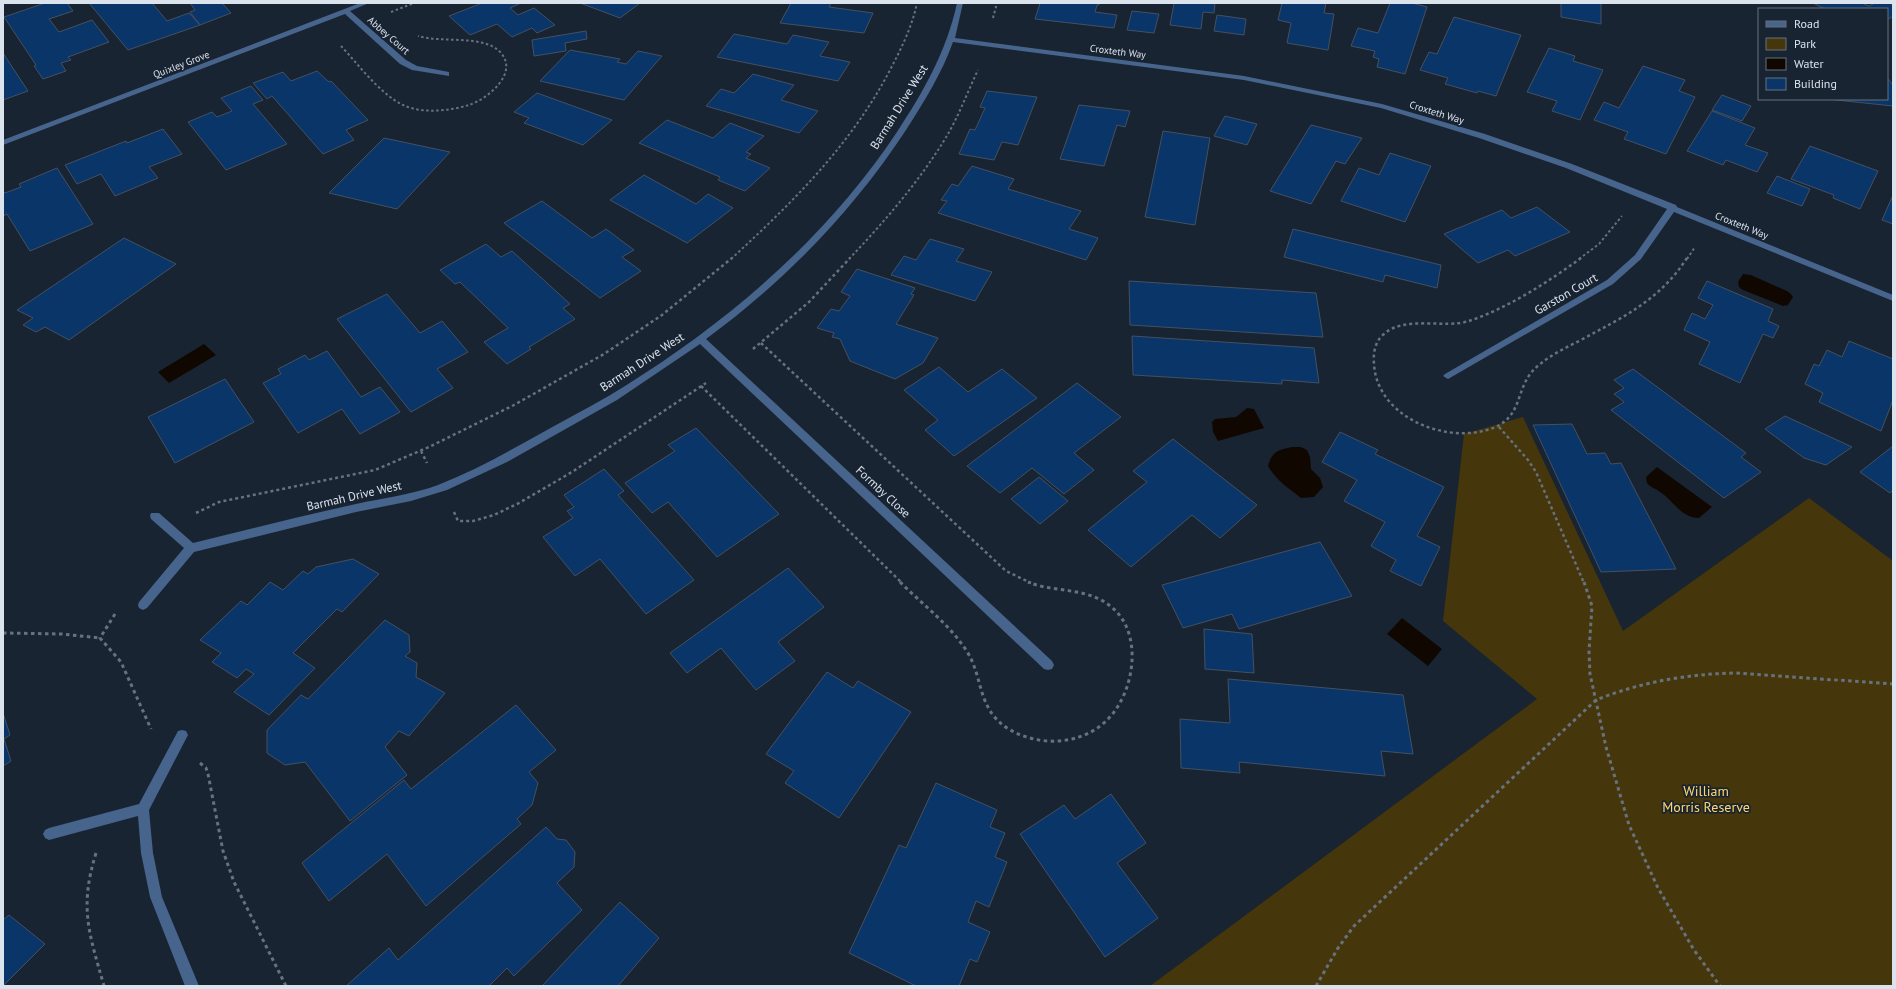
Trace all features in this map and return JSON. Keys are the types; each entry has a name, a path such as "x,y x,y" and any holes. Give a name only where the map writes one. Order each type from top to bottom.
{"street":[{"name":"Quixley Grove","path":"3,143 366,3"},
{"name":"Barmah Drive West","path":"191,548 440,488 528,445 630,388 700,339 752,300 789,265 838,214 898,138 938,72 950,39 960,3"},
{"name":"Abbey Court","path":"346,11 403,62 415,68 446,74"},
{"name":"Croxteth Way","path":"950,39 1244,78 1367,103 1440,123 1530,152 1608,180 1893,298"},
{"name":"Garston Court","path":"1448,376 1610,282 1638,257 1673,207"},
{"name":"Formby Close","path":"700,339 1048,665"},
{"path":"143,605 191,548 155,516"},
{"path":"182,735 143,809 147,853 156,897 192,986"},
{"path":"49,834 143,809"}],"path":[{"path":"385,15 414,3"},
{"path":"190,516 220,502 375,470 421,451 524,401 648,324 716,272 792,202 829,162 865,116 885,81 901,49 914,17 917,3"},
{"path":"752,350 809,302 882,224 928,165 946,138 981,65"},
{"path":"454,512 458,521 466,523 489,516 520,503 576,470 707,382"},
{"path":"1498,427 1528,460 1536,472 1585,585 1592,606 1589,651 1590,674 1606,747 1629,825 1658,888 1694,950 1720,986"},
{"path":"421,451 429,466"},
{"path":"100,638 117,612"},
{"path":"3,633 62,634 100,638 121,662 153,732"},
{"path":"1316,986 1338,948 1354,926 1596,700 1620,690 1648,682 1715,673 1736,673 1893,684"},
{"path":"197,762 206,768 208,774 223,851 234,882 286,986"},
{"path":"98,849 89,874 86,902 90,933 104,986"}],"green space":[{"name":"William Morris Reserve","path":"1523,417 1623,631 1809,498 1893,561 1893,986 1150,986 1537,699 1443,621 1464,434"}],"water":[{"path":"1743,274 1751,275 1787,291 1793,297 1788,305 1783,306 1743,290 1739,287 1738,282"},
{"path":"204,344 216,355 169,383 158,372"},
{"path":"1247,408 1254,409 1264,428 1218,441 1213,432 1212,422 1215,419 1236,417"},
{"path":"1292,447 1301,447 1307,450 1310,457 1311,469 1320,478 1323,487 1314,497 1301,498 1279,480 1268,466 1271,457 1276,452"},
{"path":"1657,467 1712,507 1699,518 1682,512 1665,496 1647,483 1646,477"},
{"path":"1402,618 1442,649 1428,666 1387,634"}],"building":[{"path":"45,3 67,3 73,11 49,19 59,32 92,20 109,42 68,57 71,60 61,63 66,71 43,79 34,66 36,65 4,17"},
{"path":"89,3 152,3 167,21 189,13 200,25 128,50"},
{"path":"190,3 222,3 231,13 200,25 190,12 195,10"},
{"path":"482,3 521,3 510,8 518,15 534,8 555,25 537,33 532,28 512,37 497,24 470,35 449,16"},
{"path":"580,3 640,3 620,18"},
{"path":"791,3 831,3 829,7 873,13 864,33 780,23"},
{"path":"1040,3 1099,3 1095,12 1117,15 1114,28 1035,19"},
{"path":"1174,3 1215,3 1214,13 1203,12 1201,29 1170,25"},
{"path":"1282,3 1326,3 1324,13 1334,14 1328,50 1287,43 1291,23 1278,20"},
{"path":"1390,3 1412,3 1427,7 1405,74 1377,67 1379,59 1373,57 1375,51 1351,46 1358,28 1378,33"},
{"path":"1561,3 1601,3 1601,24 1561,17"},
{"path":"1813,3 1862,3 1869,6 1875,3 1890,3 1893,5 1893,16 1888,19 1888,8 1823,8"},
{"path":"1132,11 1159,14 1154,33 1127,30"},
{"path":"1217,15 1246,19 1244,35 1214,31"},
{"path":"1454,17 1521,35 1496,96 1478,91 1477,93 1445,84 1448,78 1420,70 1429,52 1437,54"},
{"path":"586,31 587,39 565,43 566,51 534,56 532,40"},
{"path":"734,34 787,44 793,35 829,42 820,56 850,62 838,81 717,57"},
{"path":"1549,48 1575,56 1573,61 1603,70 1580,120 1552,111 1557,101 1527,92"},
{"path":"570,50 620,59 617,62 626,64 638,51 662,56 624,100 540,81"},
{"path":"3,53 28,91 3,100"},
{"path":"1643,66 1685,80 1679,91 1695,97 1666,154 1624,139 1628,132 1594,120 1604,102 1619,108"},
{"path":"317,71 329,82 331,81 368,120 346,130 354,140 323,154 272,96 267,99 253,83 283,72 291,81"},
{"path":"753,74 794,85 781,100 818,111 799,133 706,106 721,89 734,93"},
{"path":"1888,79 1893,85 1893,106 1836,100 1888,100"},
{"path":"251,86 263,100 253,104 287,144 226,170 188,122 212,112 217,117 232,111 221,98"},
{"path":"987,91 1037,97 1018,145 1002,142 994,160 959,154 970,129 975,130 985,108 980,107"},
{"path":"537,93 612,120 583,145 524,123 529,118 514,112"},
{"path":"1722,95 1751,106 1742,121 1712,110"},
{"path":"1079,105 1130,111 1125,127 1117,125 1104,166 1060,159"},
{"path":"1712,111 1755,128 1745,145 1768,153 1757,172 1726,160 1723,165 1687,151"},
{"path":"1225,116 1257,124 1247,145 1214,136"},
{"path":"667,120 713,138 730,123 764,136 746,152 751,154 746,158 770,168 745,191 718,180 720,177 639,143"},
{"path":"1311,125 1362,138 1345,164 1336,161 1311,204 1270,191"},
{"path":"163,129 182,154 149,167 158,178 115,196 101,174 77,184 65,165 126,141 127,143"},
{"path":"1163,131 1210,138 1195,225 1145,217"},
{"path":"384,138 450,152 397,209 329,193"},
{"path":"1810,146 1878,171 1860,209 1833,198 1834,195 1791,179"},
{"path":"1390,153 1431,166 1405,222 1341,201 1359,168 1379,175"},
{"path":"972,166 1014,179 1008,189 1081,211 1069,229 1098,238 1086,260 938,213 947,201 941,200 952,184 958,186"},
{"path":"57,168 93,224 30,251 7,214 3,216 3,191 5,193 21,187 19,184"},
{"path":"644,175 696,204 708,194 733,208 687,243 610,200"},
{"path":"1777,176 1810,189 1802,206 1767,193"},
{"path":"1893,195 1893,224 1882,220"},
{"path":"542,201 592,238 606,229 634,250 622,257 641,271 600,298 504,223"},
{"path":"1537,207 1570,232 1515,256 1508,250 1478,263 1444,234 1502,210 1511,218"},
{"path":"1293,229 1441,265 1437,288 1385,275 1383,282 1284,257"},
{"path":"124,238 176,264 69,340 45,327 36,332 23,325 33,318 17,310"},
{"path":"930,239 964,249 956,261 992,272 975,301 891,275 904,256 916,260"},
{"path":"486,244 501,257 512,251 570,304 563,308 575,319 529,347 531,349 507,364 484,342 508,328 460,282 455,284 440,270"},
{"path":"857,269 915,288 911,294 914,295 896,324 938,338 923,363 895,379 850,361 840,339 832,337 834,333 817,328 831,309 839,311 850,296 841,292"},
{"path":"1129,281 1316,293 1323,337 1130,325"},
{"path":"1707,281 1773,309 1768,321 1779,326 1773,338 1763,334 1740,383 1699,364 1710,342 1684,330 1692,313 1705,319 1713,305 1698,298"},
{"path":"387,294 420,333 442,321 468,352 437,369 453,388 411,412 337,319"},
{"path":"1132,336 1314,348 1319,383 1282,380 1282,384 1133,375"},
{"path":"1849,341 1893,359 1893,400 1881,431 1819,402 1823,393 1805,384 1814,364 1819,366 1827,350 1842,357"},
{"path":"327,351 361,397 380,387 400,412 360,434 342,409 298,433 263,383 281,374 278,369 305,355 309,360"},
{"path":"939,367 968,392 1002,369 1037,398 954,456 925,430 938,420 904,390"},
{"path":"1633,369 1746,453 1741,457 1761,472 1724,498 1611,410 1624,402 1614,394 1624,388 1614,380"},
{"path":"225,379 254,422 175,463 148,417"},
{"path":"1077,383 1121,417 1074,453 1094,470 1064,494 1032,468 1000,493 967,466"},
{"path":"1785,416 1852,447 1826,465 1804,458 1765,429"},
{"path":"1572,424 1587,454 1605,453 1611,464 1621,463 1676,569 1601,572 1533,425"},
{"path":"696,428 779,514 717,557 668,502 652,513 625,483 675,451 668,445"},
{"path":"1340,432 1378,450 1375,454 1444,487 1417,536 1440,547 1421,586 1390,571 1396,560 1371,546 1385,522 1344,501 1357,480 1322,462"},
{"path":"1173,439 1257,505 1220,538 1192,515 1131,567 1088,530 1147,482 1133,471"},
{"path":"1893,446 1893,490 1890,493 1860,472"},
{"path":"604,469 624,491 618,495 694,580 646,614 600,559 575,576 543,537 573,518 567,511 574,507 564,495"},
{"path":"1039,477 1068,501 1040,524 1011,499"},
{"path":"1320,542 1352,596 1239,629 1232,614 1183,628 1162,585"},
{"path":"353,559 379,574 342,612 337,609 293,653 315,668 269,715 234,692 254,674 246,669 237,678 212,662 221,653 200,640 241,601 247,605 270,582 283,590 303,571 308,574 316,567"},
{"path":"788,568 824,607 778,642 795,661 756,690 721,648 687,673 670,653"},
{"path":"385,620 409,635 410,652 405,656 417,663 416,677 445,693 409,736 399,731 385,747 407,775 350,821 305,762 285,765 267,753 267,730 301,695 308,699"},
{"path":"1204,629 1252,634 1254,673 1205,669"},
{"path":"827,672 853,688 858,681 911,712 839,818 785,783 794,771 766,754"},
{"path":"1228,679 1403,695 1413,754 1381,751 1385,776 1239,762 1240,773 1181,768 1180,719 1230,723"},
{"path":"516,705 556,750 529,772 538,783 532,805 517,819 521,824 426,906 387,854 329,901 302,863 404,780 411,789"},
{"path":"3,713 10,735 4,739 11,761 3,766"},
{"path":"936,783 997,810 990,827 1005,833 995,857 1007,862 989,907 976,901 968,922 990,932 977,962 970,959 959,986 916,986 849,953 899,845 906,848"},
{"path":"1111,794 1146,843 1117,863 1158,918 1105,957 1020,834 1064,805 1075,819"},
{"path":"546,827 557,839 566,840 575,852 574,867 557,883 582,910 514,976 507,968 489,986 346,986 389,948 398,960"},
{"path":"620,902 659,938 618,986 542,986"},
{"path":"9,915 45,944 3,986 3,920"}]}
